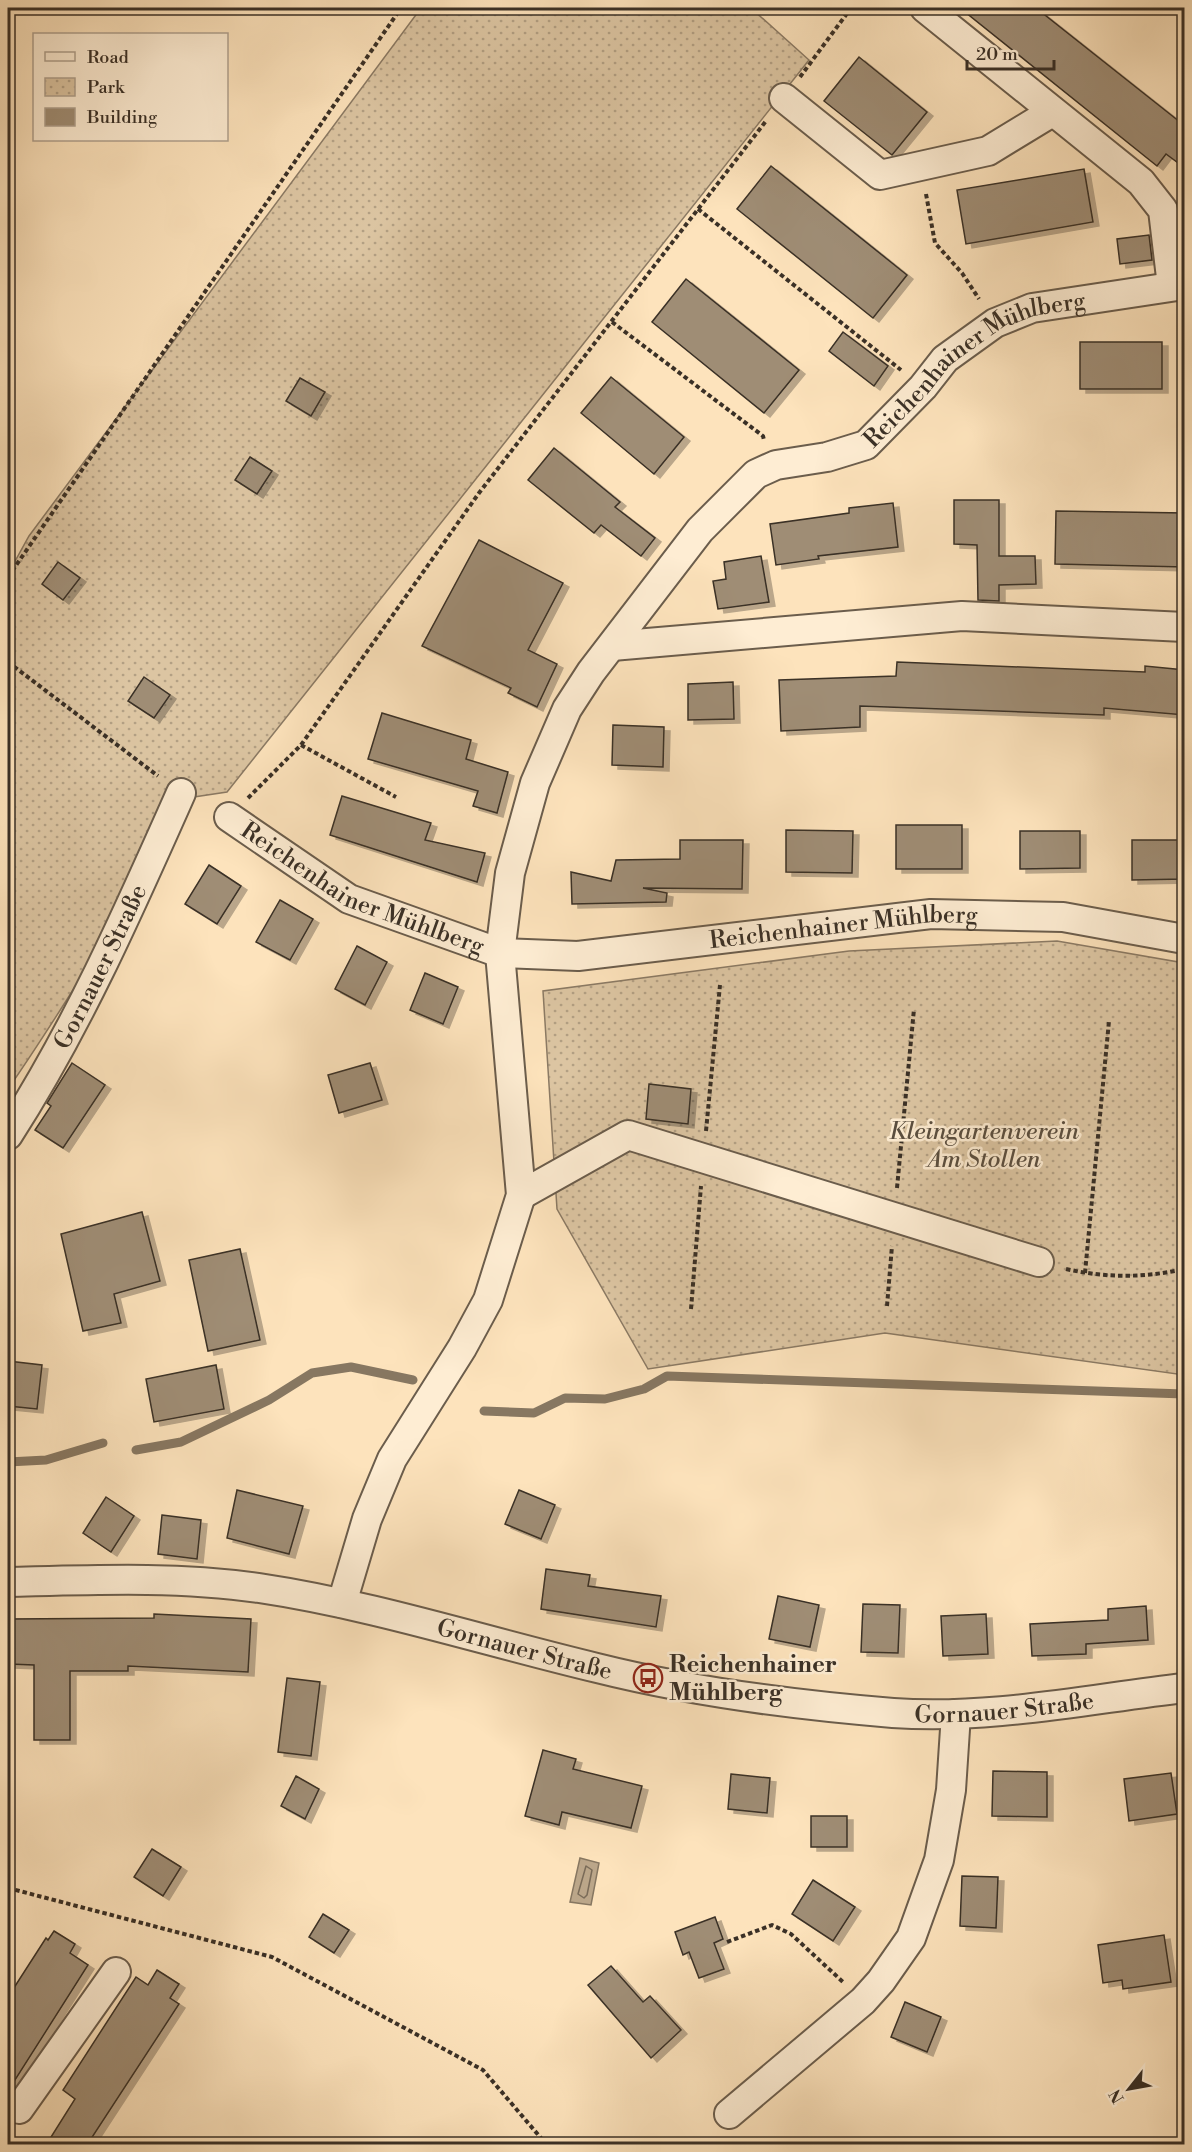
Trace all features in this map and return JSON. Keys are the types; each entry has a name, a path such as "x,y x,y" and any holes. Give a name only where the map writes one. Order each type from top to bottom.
{"street":[{"name":"Reichenhainer Mühlberg","path":"342,1603 367,1520 392,1459 462,1348 488,1300 521,1195 500,953 510,873 535,783 567,709 591,672 700,530 756,474 776,465 827,457 866,445 923,387 945,360 995,322 1032,308 1178,286 1163,210 1141,182 925,8"},
{"path":"784,98 880,175 988,151 1052,112"},
{"path":"612,646 962,616 1185,627"},
{"name":"Gornauer Straße","path":"8,1135 41,1084 134,900 181,793"},
{"name":"Reichenhainer Mühlberg","path":"229,817 349,899 500,953 578,956 931,914 1063,917 1185,939"},
{"path":"521,1195 628,1135 1039,1262"},
{"name":"Gornauer Straße","path":"8,1582 129,1579 256,1588 342,1603 600,1669 745,1696 896,1713 956,1714 1063,1704 1185,1688"},
{"path":"729,2114 863,2001 881,1981 911,1938 939,1860 951,1790 956,1714"},
{"path":"11,2113 116,1972"}],"path":[{"path":"8,577 401,8"},
{"path":"229,817 301,745 479,493 851,8"},
{"path":"920,167 935,243 962,273"},
{"path":"698,209 923,387"},
{"path":"612,322 763,436 776,465"},
{"path":"8,662 181,793"},
{"path":"301,745 396,797"},
{"path":"691,1309 720,985"},
{"path":"887,1306 914,1009"},
{"path":"1085,1273 1108,1021"},
{"path":"1039,1262 1085,1273 1127,1278 1185,1269"},
{"path":"8,1888 272,1957 483,2070 546,2145"},
{"path":"727,1942 772,1925 791,1935 863,2001"}],"green space":[{"path":"421,8 751,8 809,60 227,792 194,797 56,1017 8,1089 8,574 29,536"},
{"name":"Kleingartenverein Am Stollen","path":"1057,941 1184,963 1184,1375 885,1333 648,1369 557,1209 543,991 849,951"}],"water":[{"path":"580,1858 599,1863 591,1905 570,1902"}],"building":[{"path":"960,8 1036,8 1185,126 1185,168 1166,154 1157,166"},
{"path":"859,57 927,112 892,155 824,101"},
{"path":"771,166 907,275 873,318 737,209"},
{"path":"1084,169 1093,222 966,244 957,190"},
{"path":"1149,235 1152,260 1120,264 1117,239"},
{"path":"686,279 799,370 764,413 652,322"},
{"path":"843,332 888,366 874,386 829,351"},
{"path":"1080,342 1162,342 1162,389 1080,389"},
{"path":"611,377 684,437 654,474 581,413"},
{"path":"300,378 325,392 311,416 286,401"},
{"path":"554,448 620,502 615,507 655,538 641,556 601,525 594,533 528,480"},
{"path":"250,457 272,471 257,494 235,480"},
{"path":"954,500 999,500 999,556 1035,556 1036,584 999,585 999,601 978,600 977,545 954,544"},
{"path":"893,503 898,547 818,556 819,559 776,565 770,524 849,513 849,508"},
{"path":"1056,511 1185,513 1185,567 1055,564"},
{"path":"479,540 563,583 528,650 557,664 537,707 508,693 511,688 422,646"},
{"path":"761,556 769,602 718,609 713,581 726,579 724,562"},
{"path":"58,562 80,578 63,600 42,584"},
{"path":"897,662 1145,672 1145,666 1185,670 1185,715 1104,708 1104,715 860,706 860,727 781,731 779,680 896,676"},
{"path":"144,677 170,695 154,718 128,701"},
{"path":"733,682 734,719 688,720 688,684"},
{"path":"382,713 471,740 466,759 508,772 497,813 473,806 478,791 368,759"},
{"path":"613,725 664,727 663,767 612,765"},
{"path":"342,796 431,823 425,840 485,853 477,882 330,835"},
{"path":"896,825 962,825 962,869 896,869"},
{"path":"786,830 853,831 852,873 786,872"},
{"path":"1020,831 1080,831 1080,868 1020,869"},
{"path":"680,840 743,840 742,889 643,888 667,893 666,902 572,904 571,872 611,881 616,860 680,859"},
{"path":"1132,840 1185,840 1185,879 1132,880"},
{"path":"209,865 241,886 217,924 185,904"},
{"path":"280,900 313,919 290,960 256,942"},
{"path":"357,946 387,962 365,1005 335,989"},
{"path":"425,973 458,987 443,1024 410,1010"},
{"path":"72,1063 105,1085 63,1148 35,1130 51,1106 47,1103"},
{"path":"370,1063 382,1100 339,1113 328,1075"},
{"path":"649,1084 691,1089 688,1124 646,1119"},
{"path":"142,1212 160,1281 114,1294 121,1323 83,1331 61,1234"},
{"path":"240,1249 260,1340 208,1351 189,1260"},
{"path":"8,1361 42,1365 37,1409 8,1406"},
{"path":"216,1365 224,1409 154,1422 146,1379"},
{"path":"237,1490 303,1506 289,1554 227,1538"},
{"path":"519,1490 555,1505 541,1539 505,1524"},
{"path":"106,1497 134,1516 111,1552 83,1533"},
{"path":"162,1515 201,1520 197,1559 158,1554"},
{"path":"546,1569 590,1575 588,1586 661,1596 656,1627 541,1609"},
{"path":"778,1596 819,1605 810,1647 769,1639"},
{"path":"863,1604 900,1605 898,1653 861,1652"},
{"path":"1146,1606 1148,1640 1086,1644 1086,1654 1032,1656 1030,1624 1108,1620 1108,1609"},
{"path":"154,1614 251,1619 248,1672 128,1666 128,1671 70,1671 70,1740 34,1740 34,1665 8,1664 8,1619 154,1618"},
{"path":"986,1614 988,1654 943,1656 941,1616"},
{"path":"287,1678 320,1682 311,1756 278,1752"},
{"path":"543,1750 576,1759 573,1769 642,1786 631,1828 562,1812 559,1825 525,1816"},
{"path":"993,1771 1047,1772 1047,1817 992,1816"},
{"path":"1171,1773 1177,1814 1129,1821 1124,1779"},
{"path":"731,1774 770,1778 767,1813 728,1809"},
{"path":"296,1776 319,1789 305,1819 281,1806"},
{"path":"811,1816 847,1816 847,1847 811,1847"},
{"path":"152,1849 181,1867 163,1896 134,1877"},
{"path":"962,1876 998,1877 996,1928 960,1926"},
{"path":"813,1880 855,1907 833,1941 792,1914"},
{"path":"323,1914 349,1930 334,1953 309,1937"},
{"path":"715,1917 723,1939 714,1943 724,1969 699,1978 689,1952 683,1955 675,1932"},
{"path":"54,1931 75,1944 70,1953 88,1965 8,2091 8,1997 46,1938 48,1940"},
{"path":"1164,1935 1171,1982 1123,1989 1122,1980 1103,1983 1098,1945"},
{"path":"611,1966 643,2002 650,1996 681,2030 651,2058 588,1985"},
{"path":"157,1970 179,1984 170,1998 179,2004 87,2145 46,2145 75,2099 63,2090 136,1977 148,1985"},
{"path":"905,2002 941,2017 927,2052 891,2037"}],"waterway":[{"path":"136,1450 181,1442 269,1400 312,1373 351,1367 413,1380"},
{"path":"484,1411 534,1413 565,1398 605,1399 644,1389 667,1376 1184,1394"},
{"path":"8,1462 46,1460 103,1443"}],"place":[{"name":"Reichenhainer Mühlberg","path":"648,1678"}]}
